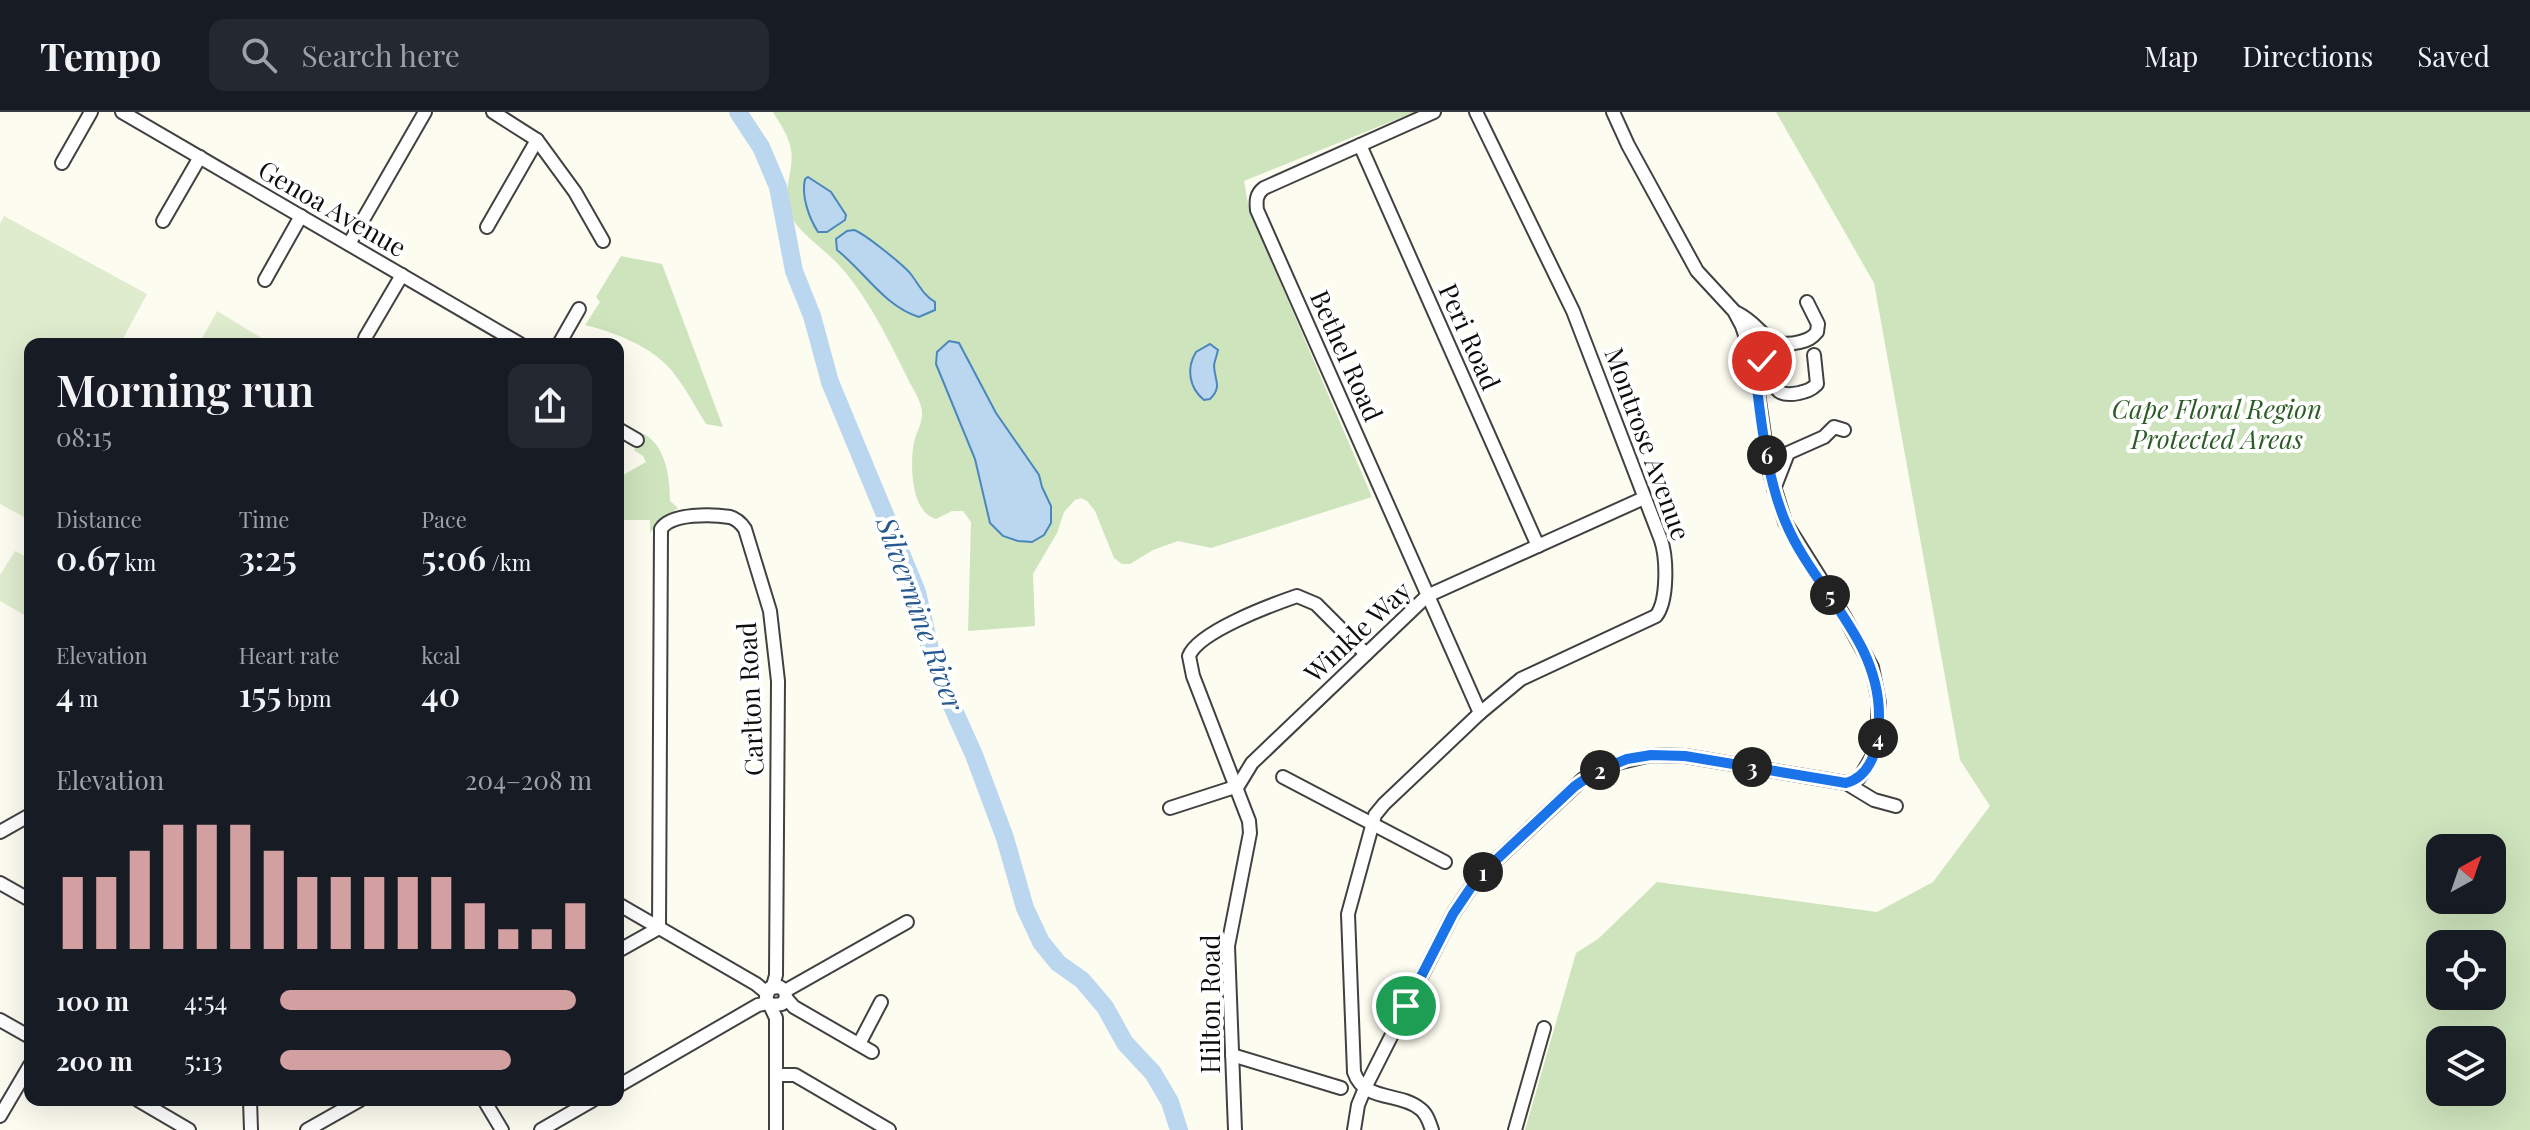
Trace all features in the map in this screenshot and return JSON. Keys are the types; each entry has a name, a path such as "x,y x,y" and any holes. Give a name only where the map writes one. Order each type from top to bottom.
{"street":[{"path":"62,163 91,112"},
{"name":"Genoa Avenue","path":"122,112 510,338"},
{"path":"349,244 425,112"},
{"path":"493,112 537,140 575,192 603,241"},
{"name":"Bethel Road","path":"1434,112 1264,188 1256,201 1257,210 1480,713"},
{"name":"Montrose Avenue","path":"1365,1088 1355,1077 1352,1062 1348,914 1372,823 1380,808 1480,713 1521,679 1659,612 1666,559 1573,311 1476,112"},
{"path":"1613,112 1691,261 1734,311 1748,338 1774,489 1793,538 1844,616 1872,667 1879,703 1876,750 1858,779 1846,783"},
{"path":"487,227 537,140"},
{"name":"Peri Road","path":"1360,145 1538,546"},
{"path":"163,221 200,157"},
{"path":"265,280 301,216"},
{"path":"365,338 402,275"},
{"path":"1734,311 1745,317 1770,341 1789,345 1806,341 1817,332 1818,324 1807,302"},
{"path":"562,338 579,309"},
{"path":"1753,359 1767,365 1779,393 1791,395 1817,384 1814,355"},
{"path":"1774,489 1788,453 1824,437 1832,428 1844,430"},
{"path":"624,432 637,440"},
{"name":"Winkle Way","path":"1238,786 1252,763 1427,596 1644,498"},
{"name":"Carlton Road","path":"659,928 659,539 664,523 676,517 730,517 740,521 745,529 767,599 778,691 776,1130"},
{"name":"Hilton Road","path":"1235,1130 1228,946 1250,833 1248,815 1238,786 1189,665 1190,651 1198,641 1297,596 1316,604 1366,654"},
{"path":"1354,1130 1358,1105 1365,1088 1453,914 1478,877 1583,779 1609,765 1651,755 1685,756 1846,783 1874,800 1896,806"},
{"path":"1283,777 1445,862"},
{"path":"1170,808 1238,786"},
{"path":"0,832 24,818"},
{"path":"0,883 24,897"},
{"path":"624,908 872,1052"},
{"path":"624,1083 907,922"},
{"path":"624,948 659,928"},
{"path":"859,1044 881,1002"},
{"path":"0,1020 24,1034"},
{"path":"1515,1130 1544,1028"},
{"path":"1232,1055 1341,1088"},
{"path":"0,1116 24,1075"},
{"path":"777,1075 795,1075 889,1130"},
{"path":"1365,1088 1418,1107 1427,1116 1432,1130"},
{"path":"148,1106 189,1130"},
{"path":"250,1106 251,1130"},
{"path":"307,1130 349,1106"},
{"path":"488,1106 502,1130"},
{"path":"541,1130 583,1106"}],"green space":[{"path":"773,112 1415,112 1244,181 1249,209 1372,497 1211,548 1178,541 1153,550 1130,564 1122,564 1114,558 1095,511 1081,498 1064,512 1057,533 1033,574 1035,626 968,631 971,522 963,511 952,511 936,519 927,515 921,507 912,474 914,442 922,416 919,400 858,289 791,217 786,201 791,150"},
{"name":"Cape Floral Region Protected Areas","path":"1776,112 2530,112 2530,1130 1525,1130 1576,953 1598,939 1657,882 1877,912 1933,882 1990,806 1960,760 1874,283"},
{"path":"4,216 147,294 123,338 24,338 24,517 0,504 0,224"},
{"path":"621,256 662,264 723,427 706,424 686,390 664,362 620,336 585,325 600,302 596,297"},
{"path":"217,311 261,338 202,338"},
{"path":"644,434 657,446 668,473 670,501 678,508 664,517 650,533 650,520 624,520 624,475 646,462 634,450"},
{"path":"15,551 24,556 24,615 0,601 0,575"}],"water":[{"path":"808,177 831,192 846,215 845,220 827,232 818,232 809,214 804,192"},
{"path":"854,230 906,269 935,302 935,310 919,317 895,305 837,250 836,239"},
{"path":"949,341 959,343 996,413 1039,475 1051,506 1051,523 1044,535 1032,542 1003,536 990,523 975,459 936,364 937,352"},
{"path":"1210,344 1218,350 1214,365 1217,386 1210,399 1204,400 1192,384 1190,371 1196,352"}],"waterway":[{"name":"Silvermine River","path":"738,112 761,147 778,187 794,271 812,316 830,382 917,592 934,666 974,755 1005,838 1025,908 1041,942 1058,963 1082,980 1105,1007 1125,1043 1153,1073 1170,1102 1179,1130"}],"route":[{"path":"1406,1006 1453,914 1478,877 1575,786 1597,771 1627,759 1651,755 1685,756 1846,783 1858,779 1871,762 1878,739 1877,683 1872,667 1844,616 1785,522 1769,470 1753,359 1762,361"}]}
